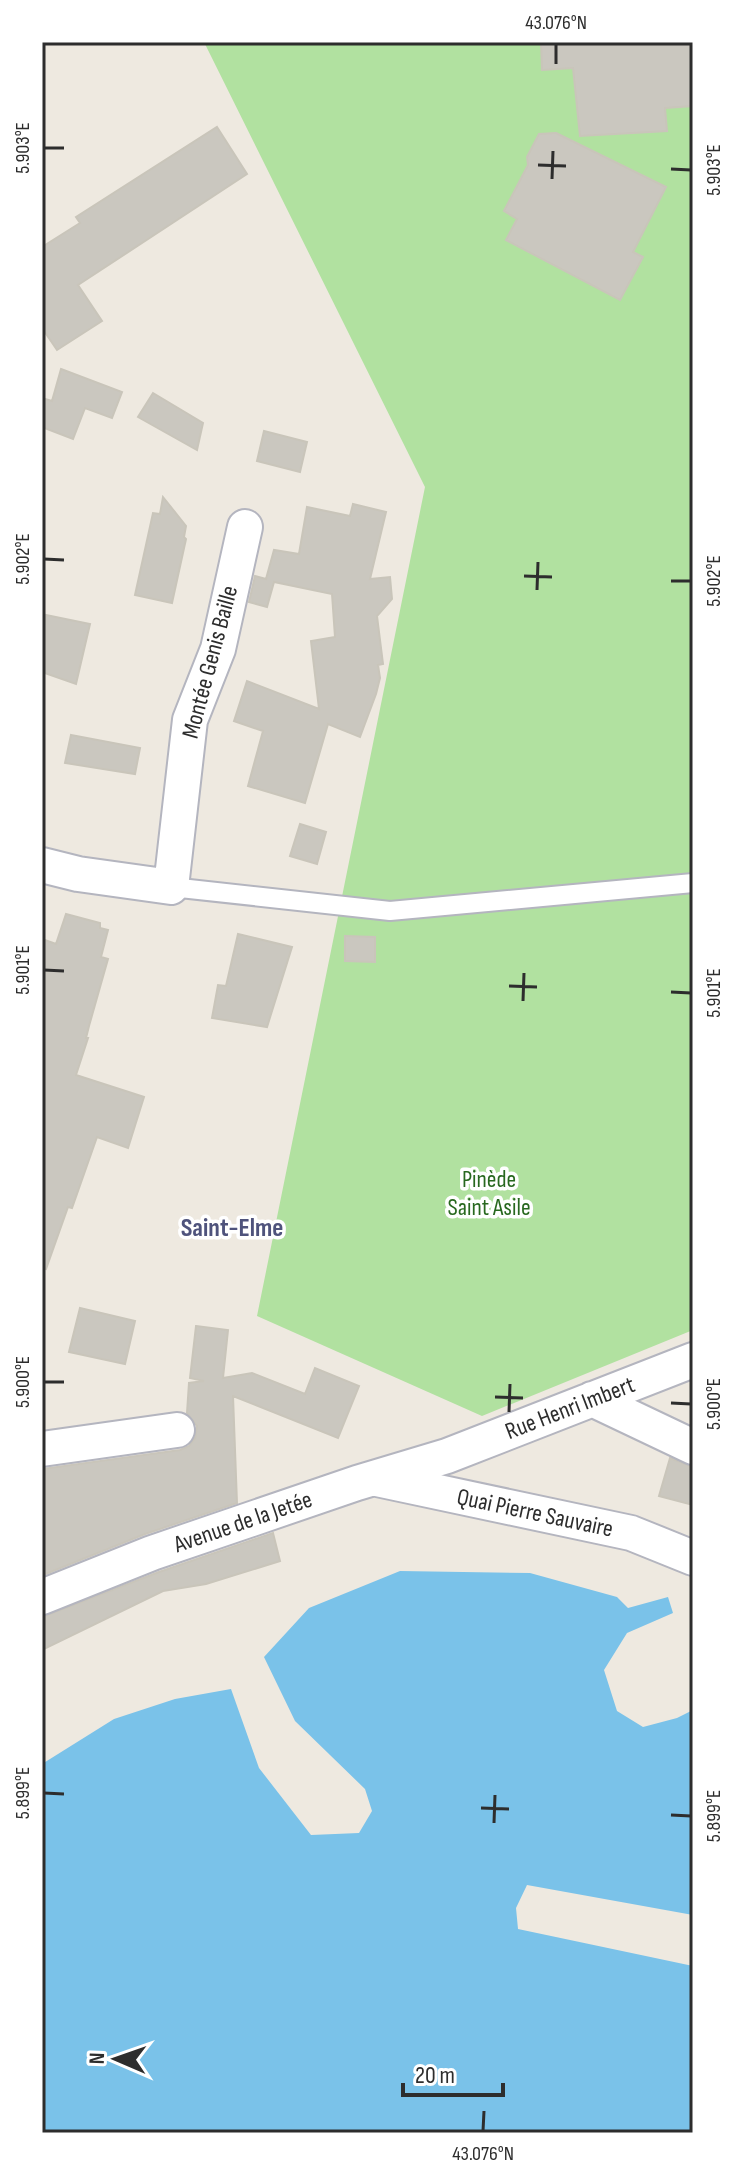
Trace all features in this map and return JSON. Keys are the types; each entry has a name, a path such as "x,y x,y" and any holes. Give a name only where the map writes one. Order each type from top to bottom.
{"street":[{"name":"Montée Genis Baille","path":"167,886 190,720 218,649 245,527"},
{"path":"42,865 78,874 167,886"},
{"name":"Rue Henri Imbert","path":"447,1456 693,1360"},
{"path":"592,1399 693,1447"},
{"path":"42,1449 177,1430"},
{"name":"Avenue de la Jetée","path":"42,1597 152,1553 447,1456"},
{"name":"Quai Pierre Sauvaire","path":"373,1478 631,1533 693,1558"}],"lane":[{"path":"167,886 390,911 693,883"}],"green space":[{"name":"Pinède Saint Asile","path":"204,42 693,42 693,1330 482,1416 257,1316 425,487"}],"water":[{"path":"400,1571 530,1573 617,1597 628,1608 668,1597 673,1613 627,1633 604,1670 617,1711 643,1727 677,1718 693,1710 693,1915 527,1885 516,1908 518,1929 693,1966 693,2133 42,2133 42,1764 114,1719 175,1699 231,1689 259,1768 311,1835 359,1833 372,1811 365,1789 295,1721 264,1657 309,1608"}],"building":[{"path":"541,42 693,42 693,106 665,108 667,131 580,136 573,68 542,70"},
{"path":"217,127 247,174 78,285 102,321 57,350 42,328 42,247 80,223 76,217"},
{"path":"556,133 666,187 633,252 643,257 620,300 506,240 517,219 504,211 528,165 527,157 539,134"},
{"path":"61,369 122,392 112,418 85,408 73,439 42,427 42,398 52,401"},
{"path":"153,393 203,423 197,450 138,417"},
{"path":"264,431 307,442 300,472 257,461"},
{"path":"163,497 186,526 172,603 135,595 153,513 160,514"},
{"path":"353,504 386,512 370,579 390,577 392,599 377,616 383,664 378,665 380,678 376,694 360,737 328,724 305,803 248,786 263,731 234,721 247,681 319,709 311,641 335,637 332,594 274,582 267,607 249,602 255,576 266,579 274,550 299,554 307,507 350,516"},
{"path":"46,615 90,624 76,684 42,672 42,636"},
{"path":"71,735 140,748 135,774 65,763"},
{"path":"300,824 326,832 317,864 290,856"},
{"path":"66,914 100,923 100,928 108,930 101,957 108,959 76,1075 144,1097 128,1148 97,1137 46,1269 42,1268 42,939 56,944"},
{"path":"238,934 292,947 267,1027 212,1018 218,985 226,986"},
{"path":"345,936 375,937 375,962 345,961"},
{"path":"80,1308 135,1321 125,1364 69,1352"},
{"path":"196,1326 228,1330 223,1378 252,1373 305,1394 315,1368 359,1386 338,1438 233,1396 237,1503 145,1534 43,1575 42,1469 180,1450 189,1446 195,1438 197,1426 187,1413 189,1383 204,1381 190,1378"},
{"path":"670,1458 693,1467 693,1505 659,1496"},
{"path":"273,1533 280,1561 206,1584 163,1591 42,1650 42,1617"}],"district":[{"name":"Saint-Elme","path":"232,1228"}]}
